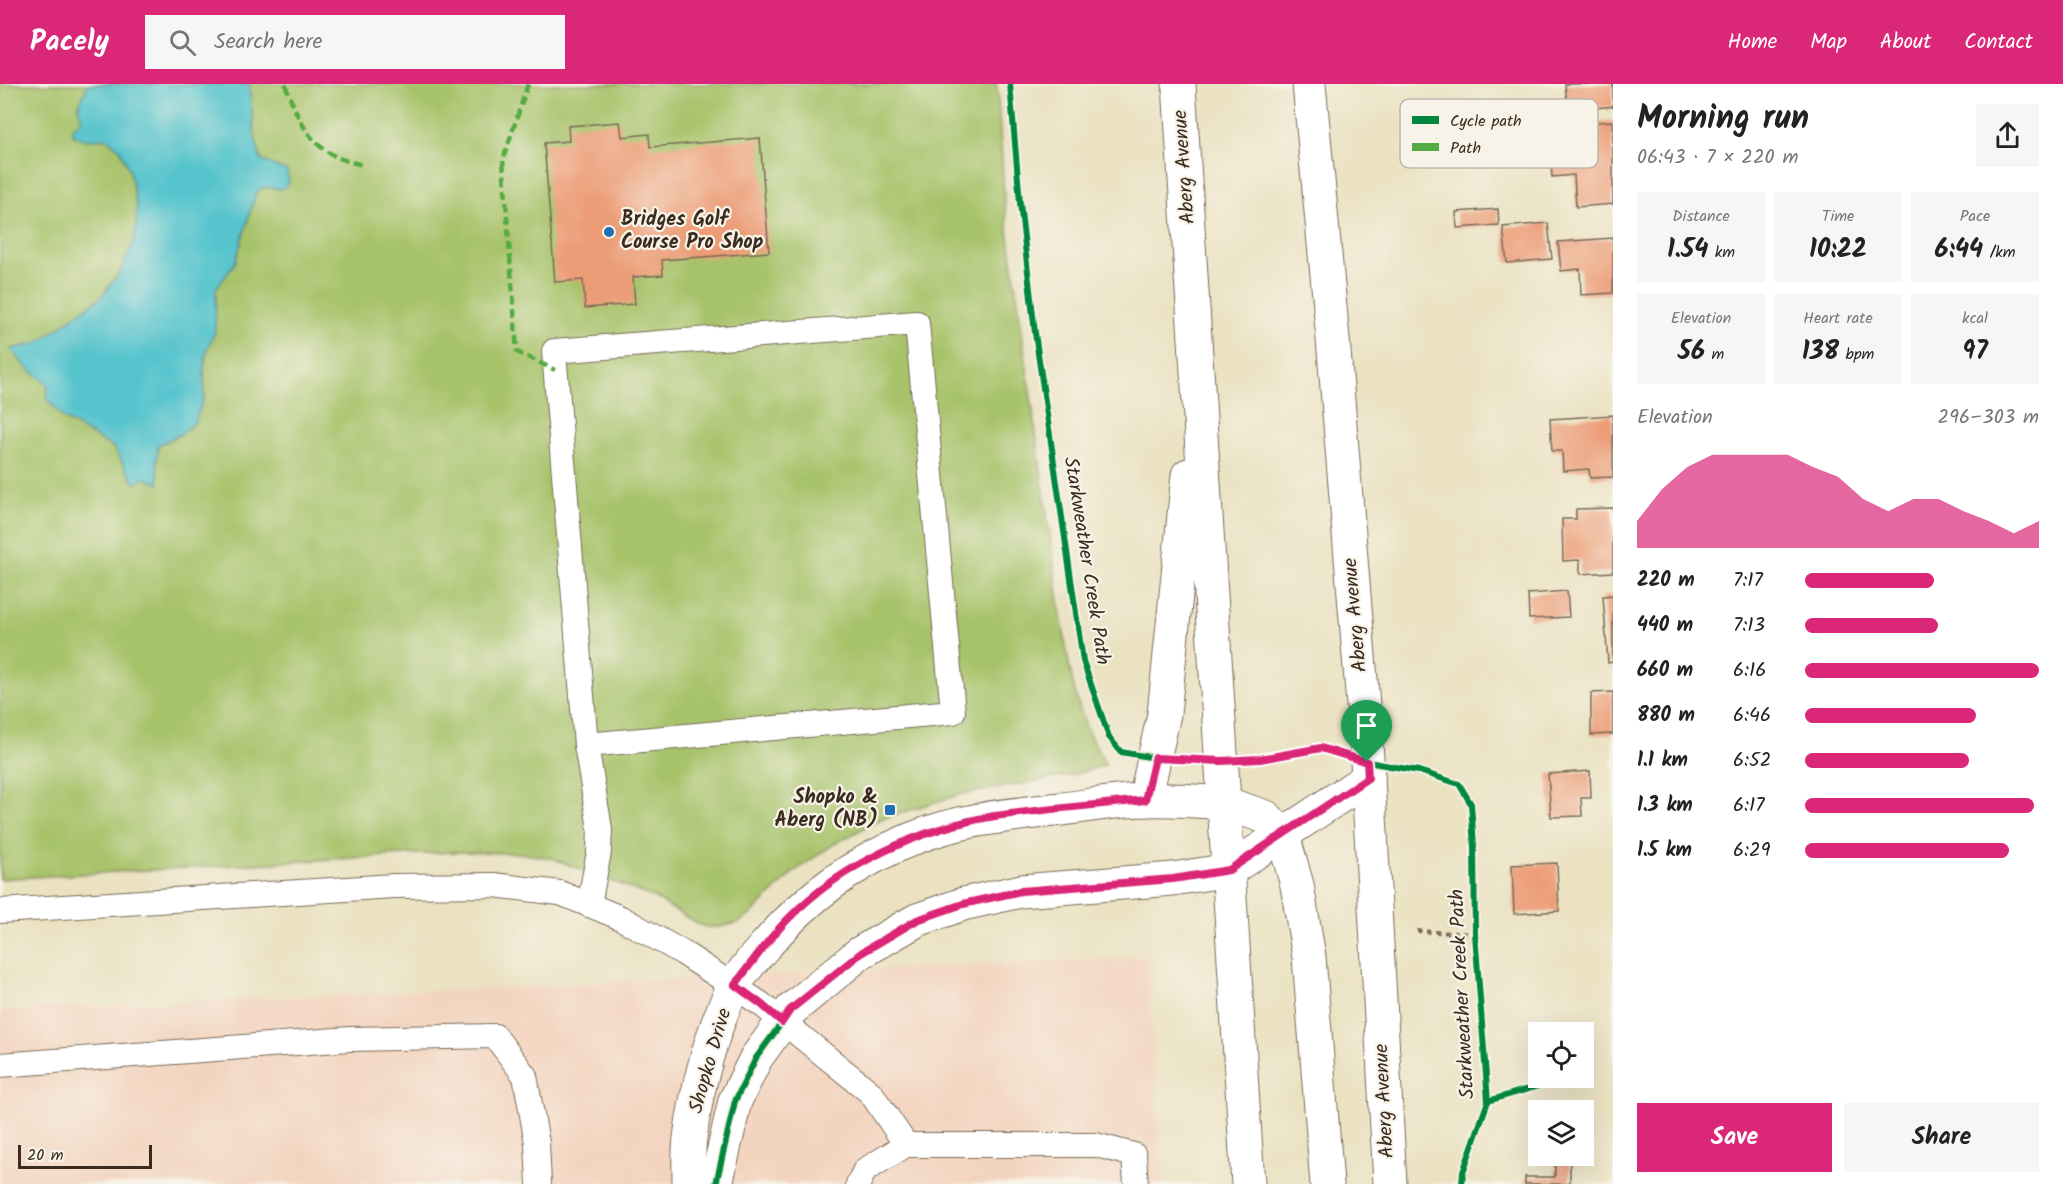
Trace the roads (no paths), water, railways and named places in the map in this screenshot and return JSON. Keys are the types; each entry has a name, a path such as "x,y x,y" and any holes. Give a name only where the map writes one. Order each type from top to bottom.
{"main road":[{"name":"Aberg Avenue","path":"1179,84 1248,1184"},
{"name":"Aberg Avenue","path":"1309,84 1333,339 1368,778 1390,1184"},
{"path":"1145,800 1164,714 1187,483 1199,405"},
{"name":"Shopko Drive","path":"716,1184 735,1101 756,1058 790,1010 861,953 917,920 963,904 1021,891 1173,879 1229,870 1368,778"},
{"name":"Shopko Drive","path":"689,1184 689,1140 703,1073 718,1026 735,985 754,958 789,918 827,885 869,860 915,838 954,825 994,817 1145,800 1224,803 1266,817 1283,835"},
{"path":"1283,835 1297,885 1309,957 1327,1184"}],"lane":[{"path":"586,745 953,712 917,323 554,351 586,745 600,829 599,852 589,905"},
{"path":"0,911 394,886 494,885 560,893 621,918 735,985 871,1093 906,1145"},
{"path":"0,1065 350,1039 495,1036 525,1076 537,1143 539,1184"},
{"path":"858,1184 865,1170 906,1145 1096,1145 1134,1155 1136,1184"}],"water":[{"path":"88,84 249,84 255,138 261,160 287,171 289,183 282,189 263,187 256,193 235,263 216,289 215,332 207,349 204,367 204,397 195,422 181,434 158,445 159,484 145,478 135,484 113,447 64,419 47,399 48,385 24,365 11,349 38,343 102,296 121,271 135,238 137,208 130,172 120,149 105,138 87,140 74,136 71,129 82,120 78,107"}],"place":[{"name":"Bridges Golf Course Pro Shop","path":"609,232"},
{"name":"Shopko & Aberg (NB)","path":"890,810"}]}
